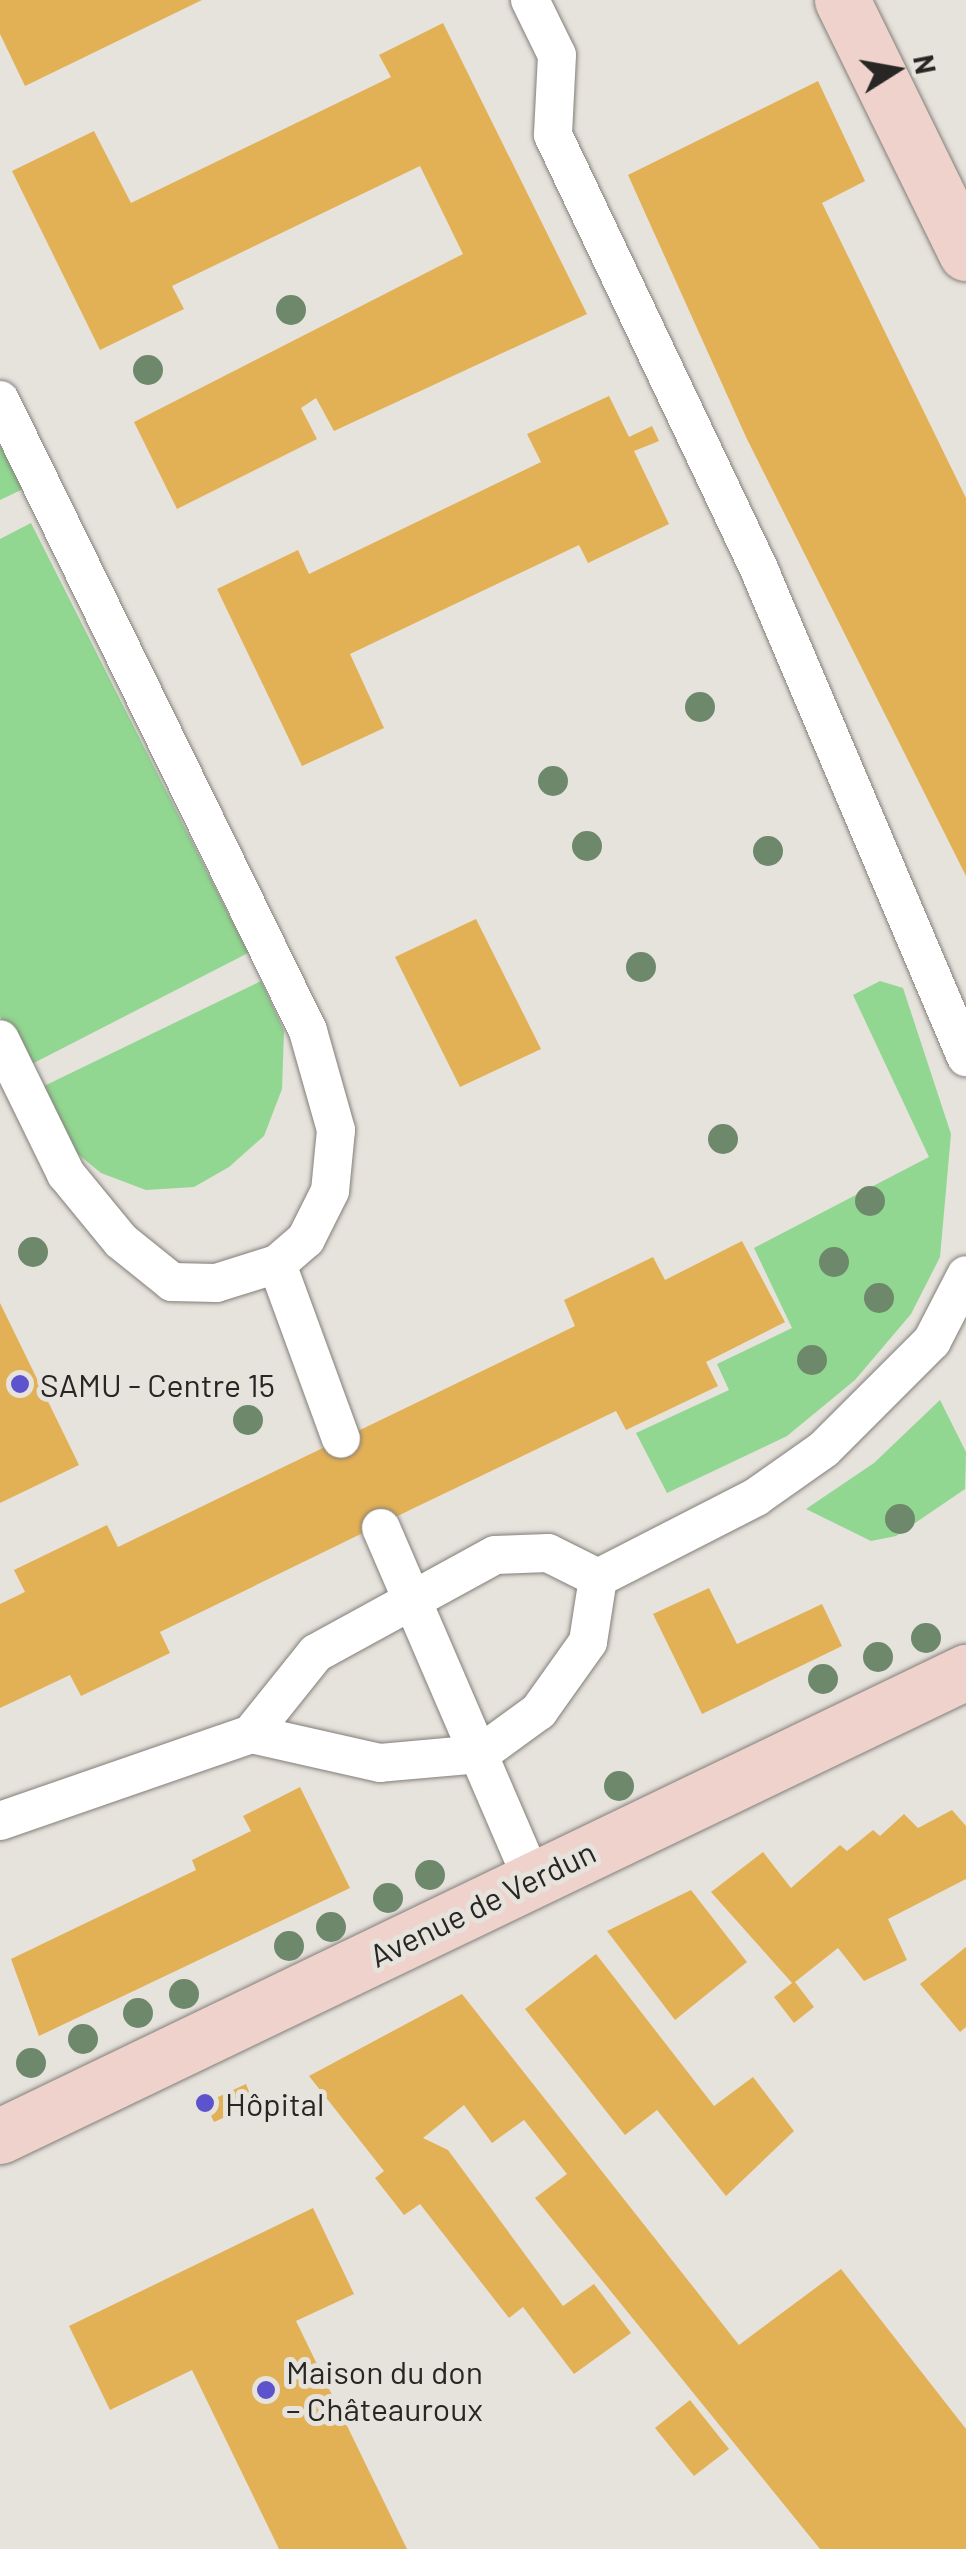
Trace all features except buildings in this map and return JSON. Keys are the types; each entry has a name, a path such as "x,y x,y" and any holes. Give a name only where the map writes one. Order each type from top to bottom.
{"main road":[{"path":"842,0 966,252"},
{"name":"Avenue de Verdun","path":"0,2136 966,1672"}],"lane":[{"path":"530,0 557,56 552,135 761,574 966,1057"},
{"path":"0,400 308,1031 336,1130 330,1191 306,1239 277,1264 216,1282 172,1282 66,1174 0,1039"},
{"path":"277,1264 342,1439"},
{"path":"598,1578 756,1497 824,1449 932,1341 966,1275"},
{"path":"381,1528 532,1878"},
{"path":"250,1734 316,1653 495,1556 548,1553 598,1578"},
{"path":"0,1820 250,1734 380,1763 480,1754 539,1711 588,1642 598,1578"}],"green space":[{"path":"0,445 23,489 0,500"},
{"path":"31,523 248,953 26,1067 0,1016 0,539"},
{"path":"261,981 284,1031 282,1089 264,1136 229,1167 194,1187 146,1190 101,1173 68,1146 40,1088"},
{"path":"880,981 903,988 951,1134 940,1257 911,1314 855,1380 787,1436 667,1493 636,1433 729,1390 717,1364 792,1328 754,1248 929,1157 853,995"},
{"path":"940,1400 966,1452 965,1489 896,1536 871,1541 806,1509 874,1463"}],"place":[{"name":"SAMU - Centre 15","path":"20,1384"},
{"name":"Hôpital","path":"205,2103"},
{"name":"Maison du don – Châteauroux","path":"266,2390"}]}
